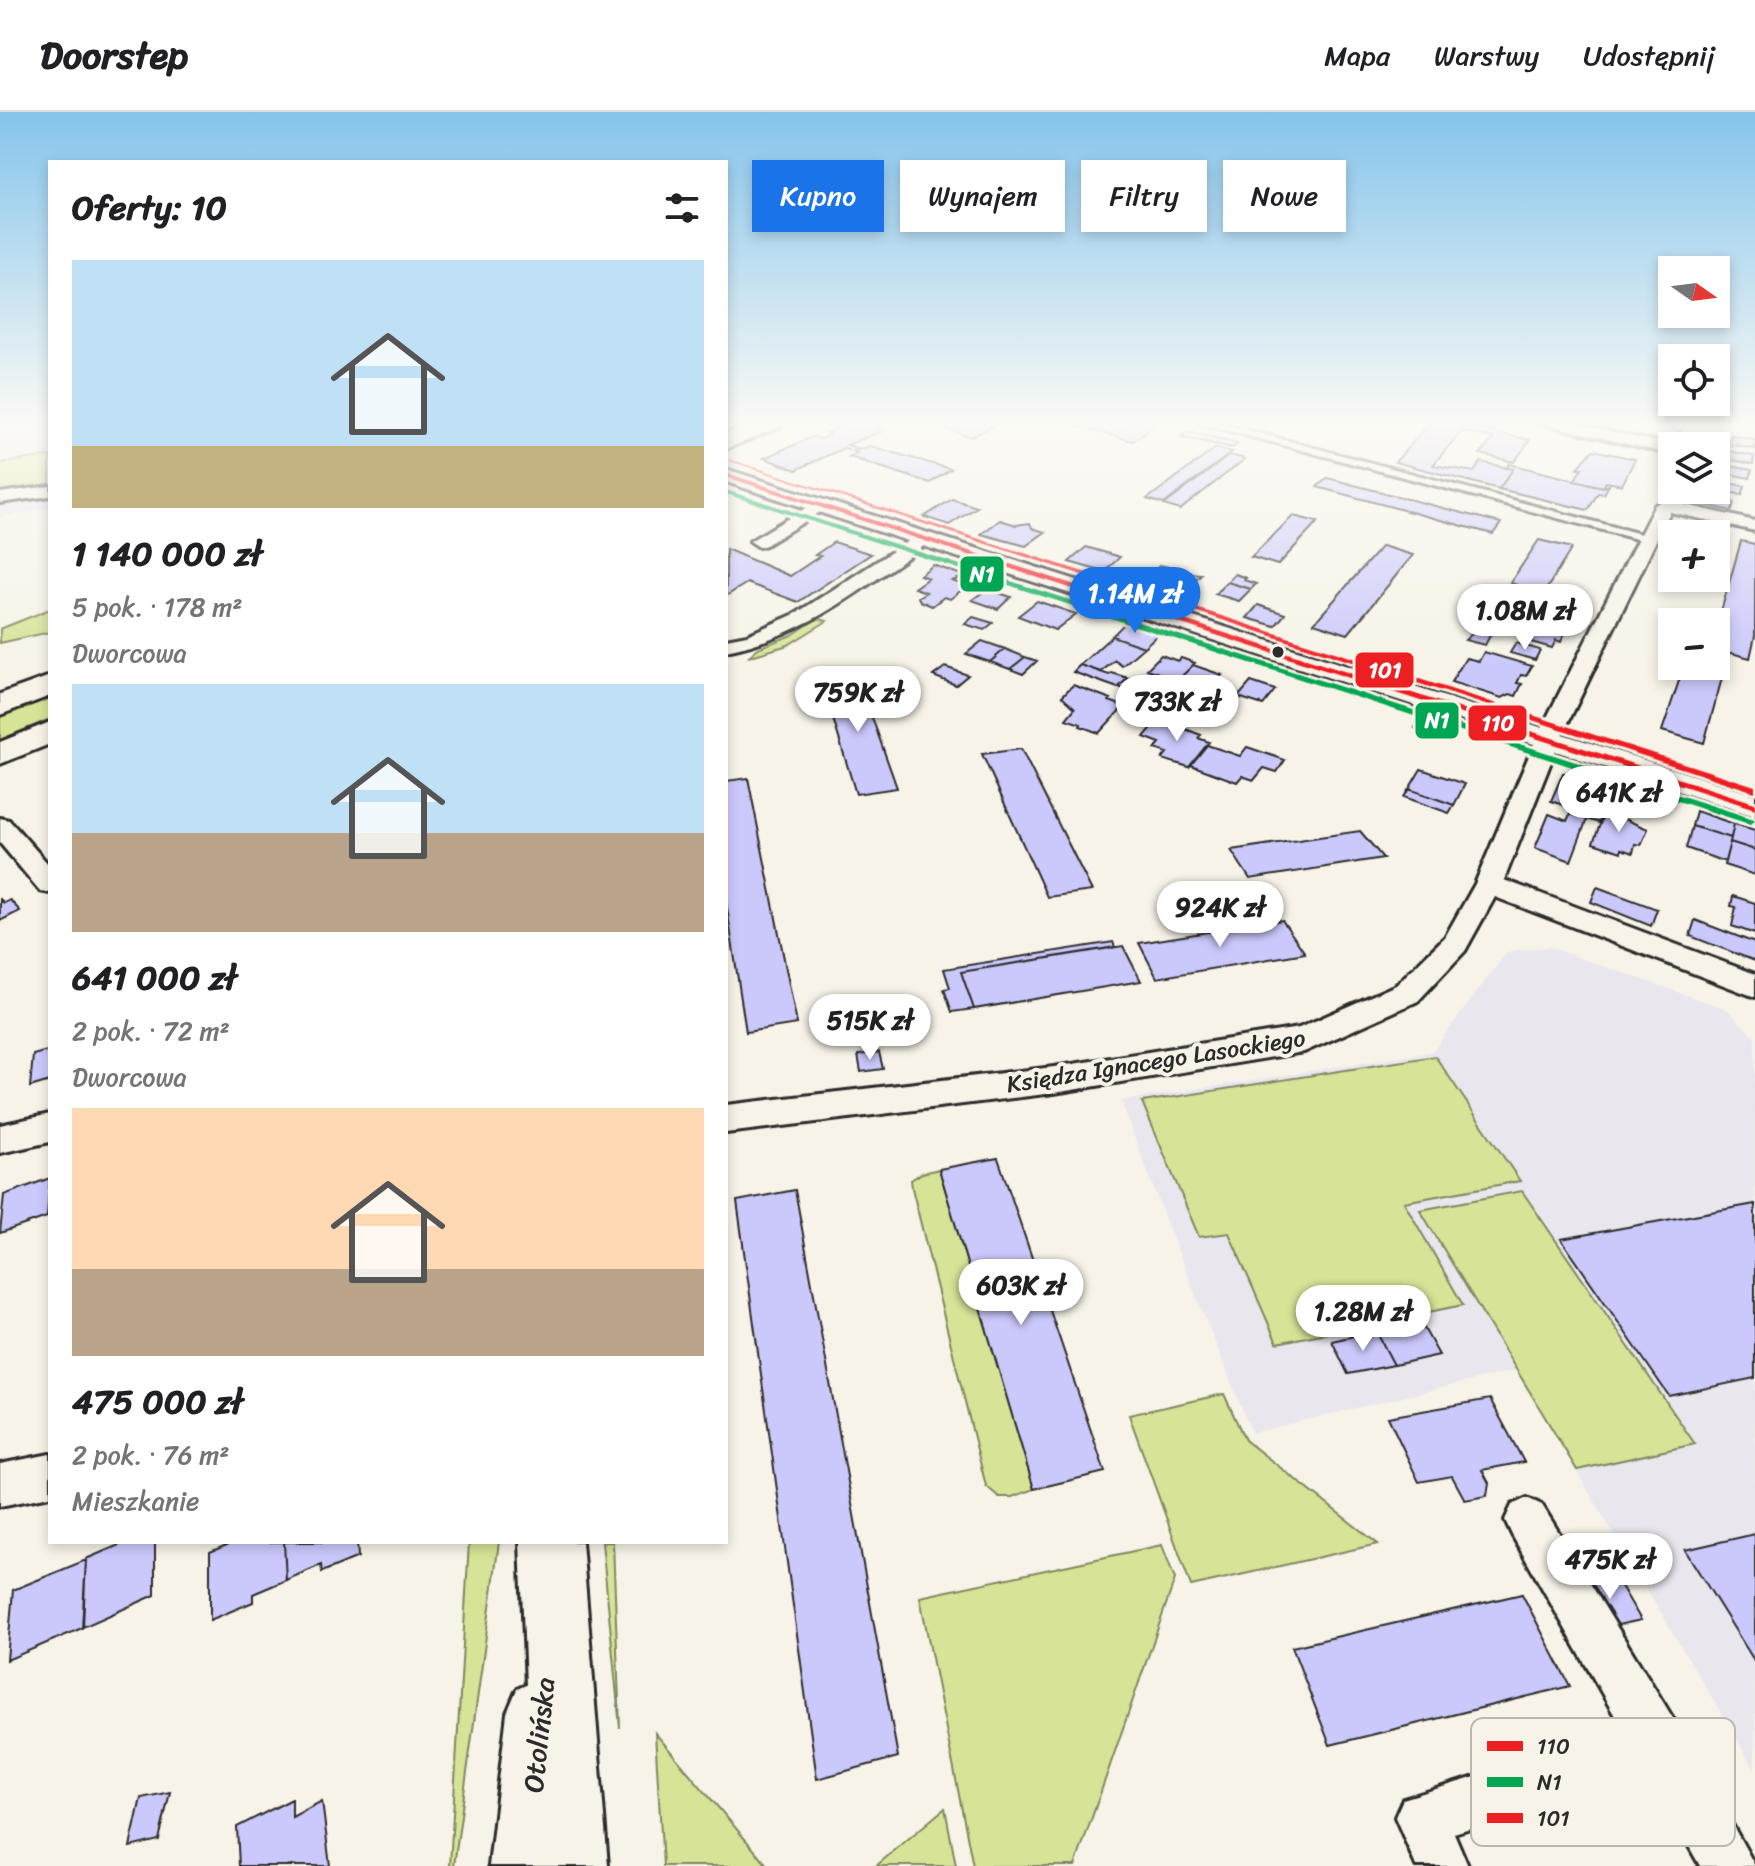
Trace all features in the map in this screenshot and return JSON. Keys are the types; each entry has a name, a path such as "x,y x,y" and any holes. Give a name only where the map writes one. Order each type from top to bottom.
{"main road":[{"path":"0,705 48,686"},
{"path":"0,754 48,733"},
{"name":"Otolińska","path":"526,1866 552,1573"},
{"name":"Otolińska","path":"552,1573 571,1866"}],"street":[{"path":"815,504 1755,806"},
{"path":"1517,504 1649,538"},
{"path":"759,541 819,505"},
{"name":"Księdza Ignacego Lasockiego","path":"728,1119 1054,1080 1304,1040 1407,993 1455,944 1489,884 1548,739 1664,505 1755,526"},
{"path":"728,645 758,640 786,628 921,539"},
{"path":"0,826 48,882"},
{"path":"1489,884 1755,986"},
{"path":"1723,974 1755,1006"},
{"path":"0,1139 48,1128"},
{"path":"0,1485 48,1475"},
{"path":"1527,1520 1605,1658 1644,1718"},
{"path":"1442,1866 1421,1817 1471,1802"},
{"path":"1718,1846 1729,1866"}],"shaded area":[{"path":"0,504 48,504 48,508 0,517"},
{"path":"1548,947 1727,1009 1755,1038 1755,1770 1735,1737 1735,1718 1724,1718 1516,1370 1252,1433 1168,1227 1121,1101 1432,1052 1507,952"}],"green space":[{"path":"48,610 48,632 0,643 0,629"},
{"path":"818,618 827,621 788,645 748,657 758,648 792,635"},
{"path":"48,696 48,720 0,740 0,716"},
{"path":"1435,1056 1520,1181 1404,1202 1463,1305 1277,1343 1229,1233 1199,1237 1142,1102"},
{"path":"939,1169 1034,1489 1012,1497 999,1497 986,1486 912,1188 911,1180 922,1173"},
{"path":"1522,1191 1695,1444 1577,1470 1420,1210"},
{"path":"1224,1394 1245,1440 1378,1544 1191,1586 1129,1415"},
{"path":"469,1544 499,1544 454,1866 450,1866"},
{"path":"602,1544 613,1544 620,1728"},
{"path":"1162,1545 1175,1579 1075,1866 973,1866 920,1597"},
{"path":"655,1733 768,1866 663,1866"},
{"path":"945,1808 956,1866 876,1866"}],"building":[{"path":"944,504 977,507 949,525 924,517"},
{"path":"1166,504 1188,504 1180,510"},
{"path":"1380,504 1427,504 1501,523 1493,534"},
{"path":"1562,504 1592,504 1588,510"},
{"path":"1702,504 1734,504 1732,511"},
{"path":"1293,516 1318,522 1278,565 1251,557"},
{"path":"1000,520 1016,525 1030,523 1032,528 1045,532 1026,546 981,534"},
{"path":"1539,540 1572,548 1544,593 1510,583"},
{"path":"1741,541 1755,544 1755,636 1750,658 1730,653 1730,608 1722,608 1727,592 1730,592 1730,580"},
{"path":"834,542 871,554 798,602 747,583 728,595 728,550 790,576 820,556 815,555"},
{"path":"1382,546 1413,555 1348,634 1314,623"},
{"path":"1086,547 1120,557 1104,572 1069,562"},
{"path":"933,565 962,575 952,581 967,586 950,599 944,597 932,606 918,597 926,592 914,588 928,578 920,575"},
{"path":"1160,565 1172,568 1161,578 1188,587 1185,590 1146,578"},
{"path":"1172,568 1201,574 1188,587 1161,578"},
{"path":"1235,574 1256,584 1251,589 1227,582"},
{"path":"1227,582 1251,589 1239,601 1215,594"},
{"path":"987,589 1011,597 998,609 972,600"},
{"path":"1491,596 1555,614 1550,623 1485,605"},
{"path":"1037,601 1076,614 1055,630 1018,616"},
{"path":"1258,605 1285,614 1275,626 1247,618"},
{"path":"1481,609 1501,614 1497,621 1490,619 1487,624 1478,621"},
{"path":"973,617 993,623 984,630 965,624"},
{"path":"1478,621 1493,630 1485,645 1465,640 1475,631 1471,630"},
{"path":"1123,625 1155,632 1156,636 1144,647 1112,636"},
{"path":"1538,628 1564,635 1561,642 1556,640 1552,648 1531,642"},
{"path":"1112,636 1144,647 1122,666 1115,660 1101,672 1080,665"},
{"path":"982,641 1005,649 990,662 966,654"},
{"path":"1516,643 1540,650 1535,660 1510,653"},
{"path":"1005,649 1025,657 1010,669 990,662"},
{"path":"1484,652 1532,666 1526,676 1521,675 1517,683 1522,684 1516,696 1510,694 1502,698 1451,682 1466,658 1479,661"},
{"path":"1161,655 1195,663 1178,680 1147,669"},
{"path":"1025,657 1037,661 1023,674 1010,669"},
{"path":"1080,665 1128,678 1118,688 1073,672"},
{"path":"1193,665 1222,675 1208,690 1178,680"},
{"path":"945,667 968,675 956,685 933,676"},
{"path":"856,672 897,788 856,794 820,676"},
{"path":"1128,678 1148,685 1139,695 1119,687"},
{"path":"1679,680 1722,680 1704,743 1662,731"},
{"path":"1251,682 1275,690 1263,705 1238,697"},
{"path":"1073,685 1124,706 1099,733 1080,726 1066,719 1075,708 1062,696"},
{"path":"1421,717 1449,726 1443,737 1415,728"},
{"path":"1159,719 1201,735 1198,738 1209,742 1189,767 1162,759 1167,753 1155,749 1160,743 1144,737"},
{"path":"1207,745 1240,756 1247,747 1285,760 1277,772 1264,768 1254,780 1242,776 1237,782 1191,765"},
{"path":"1021,749 1092,891 1047,897 982,754"},
{"path":"1421,769 1465,784 1454,805 1409,789"},
{"path":"1578,772 1613,783 1599,823 1570,814 1572,808 1551,801 1563,773"},
{"path":"748,778 797,1024 746,1032 728,914 728,781"},
{"path":"1409,789 1454,805 1449,813 1404,797"},
{"path":"1605,811 1648,829 1641,845 1635,844 1633,853 1593,843"},
{"path":"1696,811 1734,824 1731,838 1692,826"},
{"path":"1549,814 1567,821 1570,814 1587,819 1571,861 1535,848"},
{"path":"1734,824 1755,830 1755,850 1730,842"},
{"path":"1692,826 1731,838 1725,862 1686,848"},
{"path":"1360,831 1383,858 1250,879 1231,850"},
{"path":"1730,842 1755,850 1755,875 1724,865"},
{"path":"1597,887 1657,909 1651,926 1591,902"},
{"path":"1733,896 1755,903 1755,934 1732,926 1736,907 1731,906"},
{"path":"0,899 4,903 10,900 20,911 0,921"},
{"path":"1282,920 1305,953 1157,978 1139,943"},
{"path":"1695,920 1755,943 1755,961 1690,936"},
{"path":"1113,942 1115,947 961,972 974,1009 952,1012 944,989 950,988 944,969"},
{"path":"1123,946 1141,981 974,1009 961,972"},
{"path":"48,1051 48,1082 30,1087 33,1055"},
{"path":"879,1052 883,1069 861,1072 858,1055"},
{"path":"998,1158 1105,1472 1034,1489 939,1169"},
{"path":"48,1179 47,1217 0,1233 4,1195"},
{"path":"795,1190 898,1757 817,1779 737,1201"},
{"path":"1755,1204 1755,1378 1669,1396 1561,1239"},
{"path":"1421,1323 1439,1355 1394,1365 1376,1331"},
{"path":"1376,1331 1394,1365 1348,1374 1332,1341"},
{"path":"1490,1399 1524,1462 1482,1470 1489,1483 1487,1496 1465,1500 1452,1476 1419,1482 1388,1417"},
{"path":"1755,1534 1755,1662 1685,1550"},
{"path":"121,1544 155,1544 155,1595 83,1627 86,1559"},
{"path":"229,1544 284,1544 286,1580 253,1594 253,1602 210,1620 210,1552"},
{"path":"284,1544 357,1544 358,1557 322,1572 321,1565 286,1580"},
{"path":"86,1560 82,1628 7,1660 13,1590"},
{"path":"1614,1574 1641,1620 1604,1628 1579,1582"},
{"path":"1522,1594 1570,1686 1330,1745 1292,1647"},
{"path":"170,1792 159,1840 130,1847 141,1798"},
{"path":"292,1799 292,1817 322,1801 330,1866 239,1866 237,1827"}],"transit line":[{"name":"N1","path":"763,504 1750,821"},
{"name":"110","path":"816,504 1755,806"},
{"name":"101","path":"867,504 1755,789"}]}
